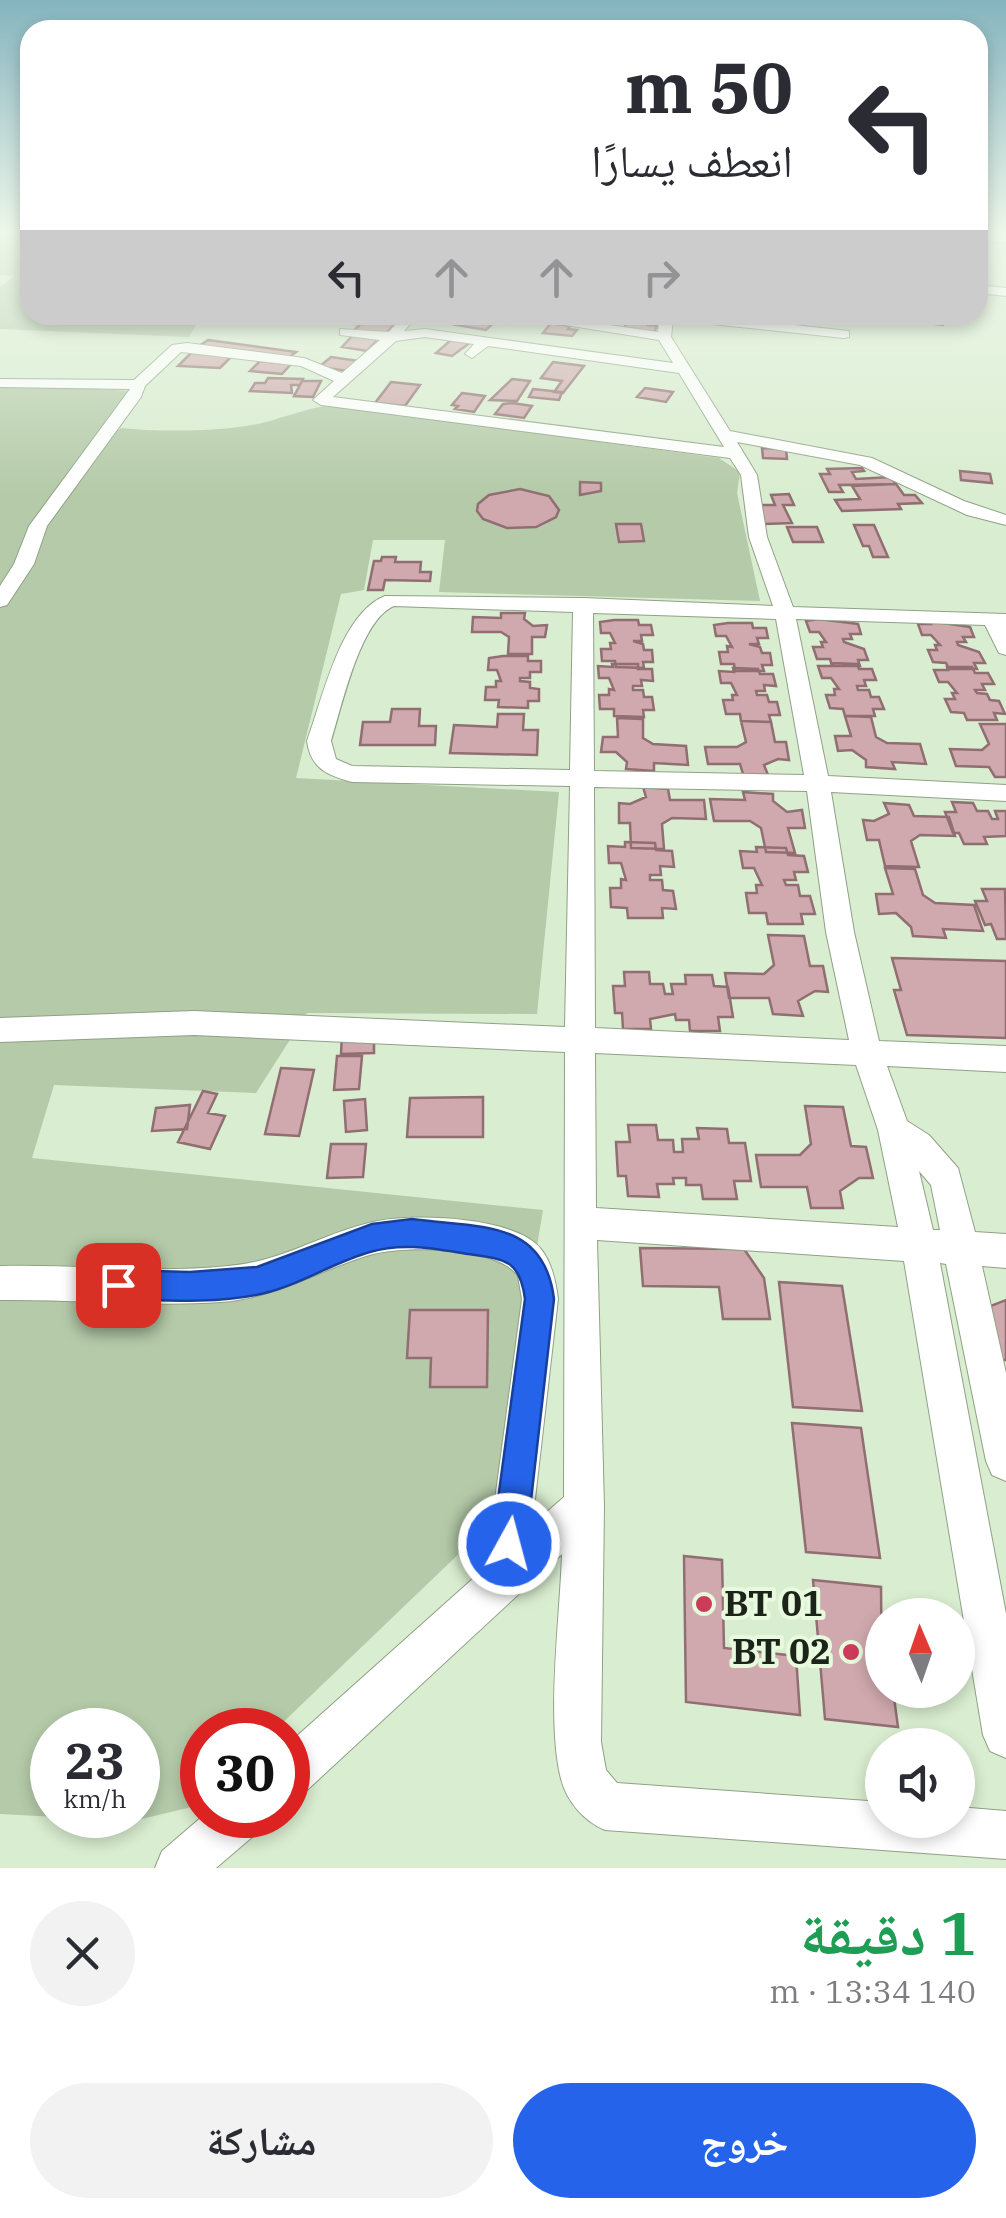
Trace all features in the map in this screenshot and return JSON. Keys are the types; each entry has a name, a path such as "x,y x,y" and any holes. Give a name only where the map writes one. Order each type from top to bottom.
{"street":[{"path":"402,325 321,400 736,454"},
{"path":"581,325 664,337"},
{"path":"666,325 664,337 749,475 758,537 784,610 818,783 840,932 867,1053 894,1130 919,1246 1006,1736"},
{"path":"760,325 844,334"},
{"path":"346,332 392,338 426,333 683,369"},
{"path":"472,354 485,341"},
{"path":"0,600 24,564 38,526 136,394 138,385 177,348 304,362 343,380"},
{"path":"0,383 138,385"},
{"path":"724,435 858,459 886,468 974,515 1006,520"},
{"path":"1006,649 999,619 414,598 377,606 358,630 319,740 320,757 328,767 352,774 818,783 1006,792"},
{"path":"583,604 585,778 579,1224 584,1506 578,1742 585,1781 605,1806 1006,1836"},
{"path":"0,1030 194,1023 1006,1059"},
{"path":"894,1130 918,1145 946,1179 1006,1462"},
{"path":"579,1224 1006,1251"},
{"path":"0,1283 190,1286 257,1281 372,1238 412,1232 502,1245 524,1256 537,1276 540,1299 505,1579"},
{"path":"310,1755 584,1506"},
{"path":"179,1868 214,1838"}],"green space":[{"path":"0,321 20,321 20,325 196,325 189,337 0,329"},
{"path":"0,383 129,391 88,451 121,428 230,428 331,405 719,458 740,472 737,493 760,601 439,592 445,540 373,540 364,590 341,594 296,778 559,792 537,1014 307,1013 256,1093 54,1085 32,1158 543,1210 491,1523 298,1708 180,1708 180,1810 160,1815 160,1708 30,1708 30,1816 0,1814"}],"building":[{"path":"360,325 394,325 386,333 354,330"},
{"path":"456,325 491,325 486,330"},
{"path":"549,325 577,330 572,336 543,333"},
{"path":"626,325 657,326 654,332 624,328"},
{"path":"354,334 380,337 367,351 342,347"},
{"path":"208,340 296,352 288,358 199,346"},
{"path":"451,340 471,342 452,356 436,353"},
{"path":"194,350 232,356 220,368 178,366"},
{"path":"331,357 359,361 348,371 319,367"},
{"path":"260,361 291,364 282,374 250,371"},
{"path":"553,362 584,366 563,393 554,392 562,381 541,378"},
{"path":"268,378 303,379 300,385 291,385 292,393 250,391 255,383 265,383"},
{"path":"512,379 530,381 517,401 490,400"},
{"path":"302,381 321,381 313,397 294,396"},
{"path":"391,382 420,385 405,406 375,403"},
{"path":"645,388 673,392 666,402 637,397"},
{"path":"533,389 562,392 559,400 529,397"},
{"path":"462,393 485,396 474,412 455,409 458,406 452,405"},
{"path":"503,404 532,406 524,418 495,414"},
{"path":"762,448 786,449 787,459 763,458"},
{"path":"827,469 864,471 852,472 856,479 891,477 896,484 839,485 843,492 829,492 820,474 830,474"},
{"path":"960,471 990,474 992,483 961,480"},
{"path":"580,482 601,483 601,491 580,495"},
{"path":"896,484 904,495 915,495 922,503 898,504 901,509 842,511 835,500 860,499 852,486"},
{"path":"520,489 549,496 559,510 556,517 536,527 507,528 483,519 477,511 478,504 489,495"},
{"path":"789,494 794,505 783,505 792,523 764,524 757,505 775,505 771,495"},
{"path":"616,524 641,524 644,541 619,542"},
{"path":"854,525 874,525 888,557 873,557"},
{"path":"787,527 817,527 823,542 793,542"},
{"path":"382,557 396,557 395,562 421,562 420,572 431,572 430,581 385,580 383,590 368,590 374,561 381,561"},
{"path":"501,613 525,613 524,619 533,626 547,625 545,637 532,637 532,654 508,654 509,637 501,632 472,632 473,617 501,618"},
{"path":"638,620 639,625 651,625 653,635 641,635 642,641 633,641 643,644 644,650 652,650 653,662 643,662 644,668 616,667 615,661 602,661 601,649 611,649 610,643 615,643 610,633 601,633 600,622"},
{"path":"806,621 858,624 861,634 843,639 864,649 868,660 858,660 860,666 832,666 830,659 817,659 813,647 823,647 821,642 826,642 819,632 810,632"},
{"path":"930,621 970,627 974,637 963,637 966,642 957,642 958,645 979,652 985,663 974,663 977,669 949,669 946,663 933,662 928,650 937,650 935,645 940,645 931,635 922,635 918,624 931,624"},
{"path":"752,623 753,628 766,628 768,638 757,638 759,644 749,644 760,647 762,653 770,653 772,665 762,665 764,671 735,671 734,664 721,664 719,652 728,652 727,646 732,647 726,636 716,636 714,625"},
{"path":"528,656 528,661 541,661 541,672 530,672 530,678 520,678 530,682 530,688 539,689 539,701 528,701 528,708 498,707 499,700 485,700 486,687 496,687 496,681 501,681 497,670 488,670 489,658"},
{"path":"832,663 872,669 876,680 864,680 866,686 857,686 858,690 869,690 871,697 879,697 884,709 873,709 875,716 845,716 843,709 830,708 826,695 835,695 834,689 839,689 831,678 822,678 818,666 833,666"},
{"path":"612,664 638,664 638,669 652,669 653,681 641,680 642,686 633,686 633,690 643,690 644,697 652,697 654,710 643,710 644,717 614,716 614,709 600,709 599,695 609,695 609,689 614,690 609,678 599,678 598,666 613,667"},
{"path":"947,667 972,667 975,673 988,673 994,684 982,684 985,690 975,690 999,701 1005,714 994,713 997,720 967,720 964,713 951,712 945,699 955,699 952,693 957,693 948,682 939,682 934,670 948,670"},
{"path":"733,668 773,674 776,686 764,685 765,691 756,691 757,695 767,695 769,702 777,702 780,715 769,715 771,722 741,721 740,714 726,714 723,700 733,700 732,695 737,695 731,683 721,683 719,671 734,672"},
{"path":"392,709 420,709 419,726 436,726 435,745 360,745 363,722 390,722"},
{"path":"498,714 524,714 523,730 538,730 537,755 450,753 454,725 497,727"},
{"path":"845,716 871,717 876,737 887,743 920,744 926,764 892,762 895,769 866,767 866,760 852,750 838,751 835,736 851,736"},
{"path":"617,718 643,719 643,738 653,744 686,746 688,765 654,763 654,771 626,769 627,762 616,752 601,752 603,737 618,737"},
{"path":"741,721 771,722 775,742 786,742 789,760 778,759 764,765 768,775 743,774 740,764 708,764 705,747 737,747 746,742"},
{"path":"980,724 1006,724 1006,777 995,777 989,767 956,766 950,749 982,750 989,744"},
{"path":"643,787 668,789 670,800 704,800 706,819 672,818 662,824 664,849 631,848 630,823 619,823 619,803 630,804 646,797"},
{"path":"743,792 773,794 773,801 787,812 802,810 805,828 788,828 795,853 766,852 761,828 750,821 714,821 710,799 745,800"},
{"path":"952,802 973,803 977,811 988,811 992,819 998,819 995,811 1006,811 1006,836 984,837 987,844 964,844 959,833 953,833 945,812 956,812"},
{"path":"884,803 909,805 914,816 949,817 955,836 920,835 911,841 919,867 885,866 879,840 867,840 863,820 874,821 889,814"},
{"path":"625,842 655,843 656,850 672,851 674,867 660,866 661,875 650,875 650,880 662,880 663,890 673,891 676,909 662,908 663,918 628,918 627,908 611,907 610,888 621,888 621,879 626,880 621,863 609,863 608,846 625,847"},
{"path":"756,847 786,848 788,855 804,856 808,872 794,872 796,880 784,880 786,885 798,885 800,896 810,896 815,914 801,914 803,924 768,924 766,913 749,913 746,893 757,893 756,885 762,885 754,868 743,868 740,851 757,852"},
{"path":"885,868 915,869 923,895 935,903 974,905 983,931 943,929 946,938 913,936 911,927 896,913 879,914 876,894 893,894"},
{"path":"982,889 1005,889 1006,939 997,939 991,924 985,925 975,901 987,901"},
{"path":"768,935 804,936 810,966 823,966 828,992 815,991 798,1001 803,1016 773,1014 769,998 729,998 725,973 764,974 774,965"},
{"path":"892,958 1006,961 1006,1038 907,1035 894,990 901,990"},
{"path":"624,972 649,972 650,984 663,984 665,994 673,994 671,984 686,984 685,975 712,975 714,986 728,987 733,1017 718,1017 720,1031 690,1031 689,1020 676,1020 675,1014 650,1019 651,1029 623,1029 622,1013 615,1013 613,986 625,986"},
{"path":"374,1032 374,1053 341,1054 342,1033"},
{"path":"337,1056 362,1056 359,1089 334,1090"},
{"path":"281,1068 314,1070 299,1136 265,1134"},
{"path":"203,1091 217,1094 208,1113 225,1116 210,1149 178,1142"},
{"path":"483,1097 483,1137 407,1137 410,1098"},
{"path":"365,1099 367,1130 346,1132 344,1101"},
{"path":"190,1105 187,1129 152,1131 156,1108"},
{"path":"805,1106 843,1107 851,1146 866,1147 873,1178 859,1178 840,1191 843,1208 811,1208 807,1187 761,1187 756,1155 800,1155 811,1144"},
{"path":"628,1125 656,1125 658,1140 673,1140 674,1152 683,1152 682,1139 699,1139 697,1128 727,1129 729,1143 745,1143 751,1181 734,1181 737,1199 703,1199 701,1185 686,1185 686,1178 673,1178 674,1184 657,1184 659,1197 628,1196 626,1176 618,1176 616,1142 630,1142"},
{"path":"331,1144 366,1144 363,1177 327,1178"},
{"path":"640,1248 744,1249 764,1278 770,1319 723,1319 719,1287 643,1286"},
{"path":"779,1282 842,1286 862,1411 793,1407"},
{"path":"1006,1300 1006,1360 1000,1360 988,1307"},
{"path":"410,1310 488,1310 487,1387 430,1387 431,1358 407,1358"},
{"path":"792,1423 861,1428 880,1558 806,1552"},
{"name":"BT 01","path":"684,1556 722,1560 724,1648 796,1656 800,1715 686,1702"},
{"name":"BT 02","path":"813,1580 881,1587 881,1598 865,1598 865,1708 895,1708 898,1727 825,1719"}],"place":[{"name":"BT 01","path":"704,1604"},
{"name":"BT 02","path":"851,1652"}],"route":[{"path":"118,1285 190,1286 257,1281 372,1238 412,1232 502,1245 524,1256 537,1276 540,1299 509,1544"}]}
